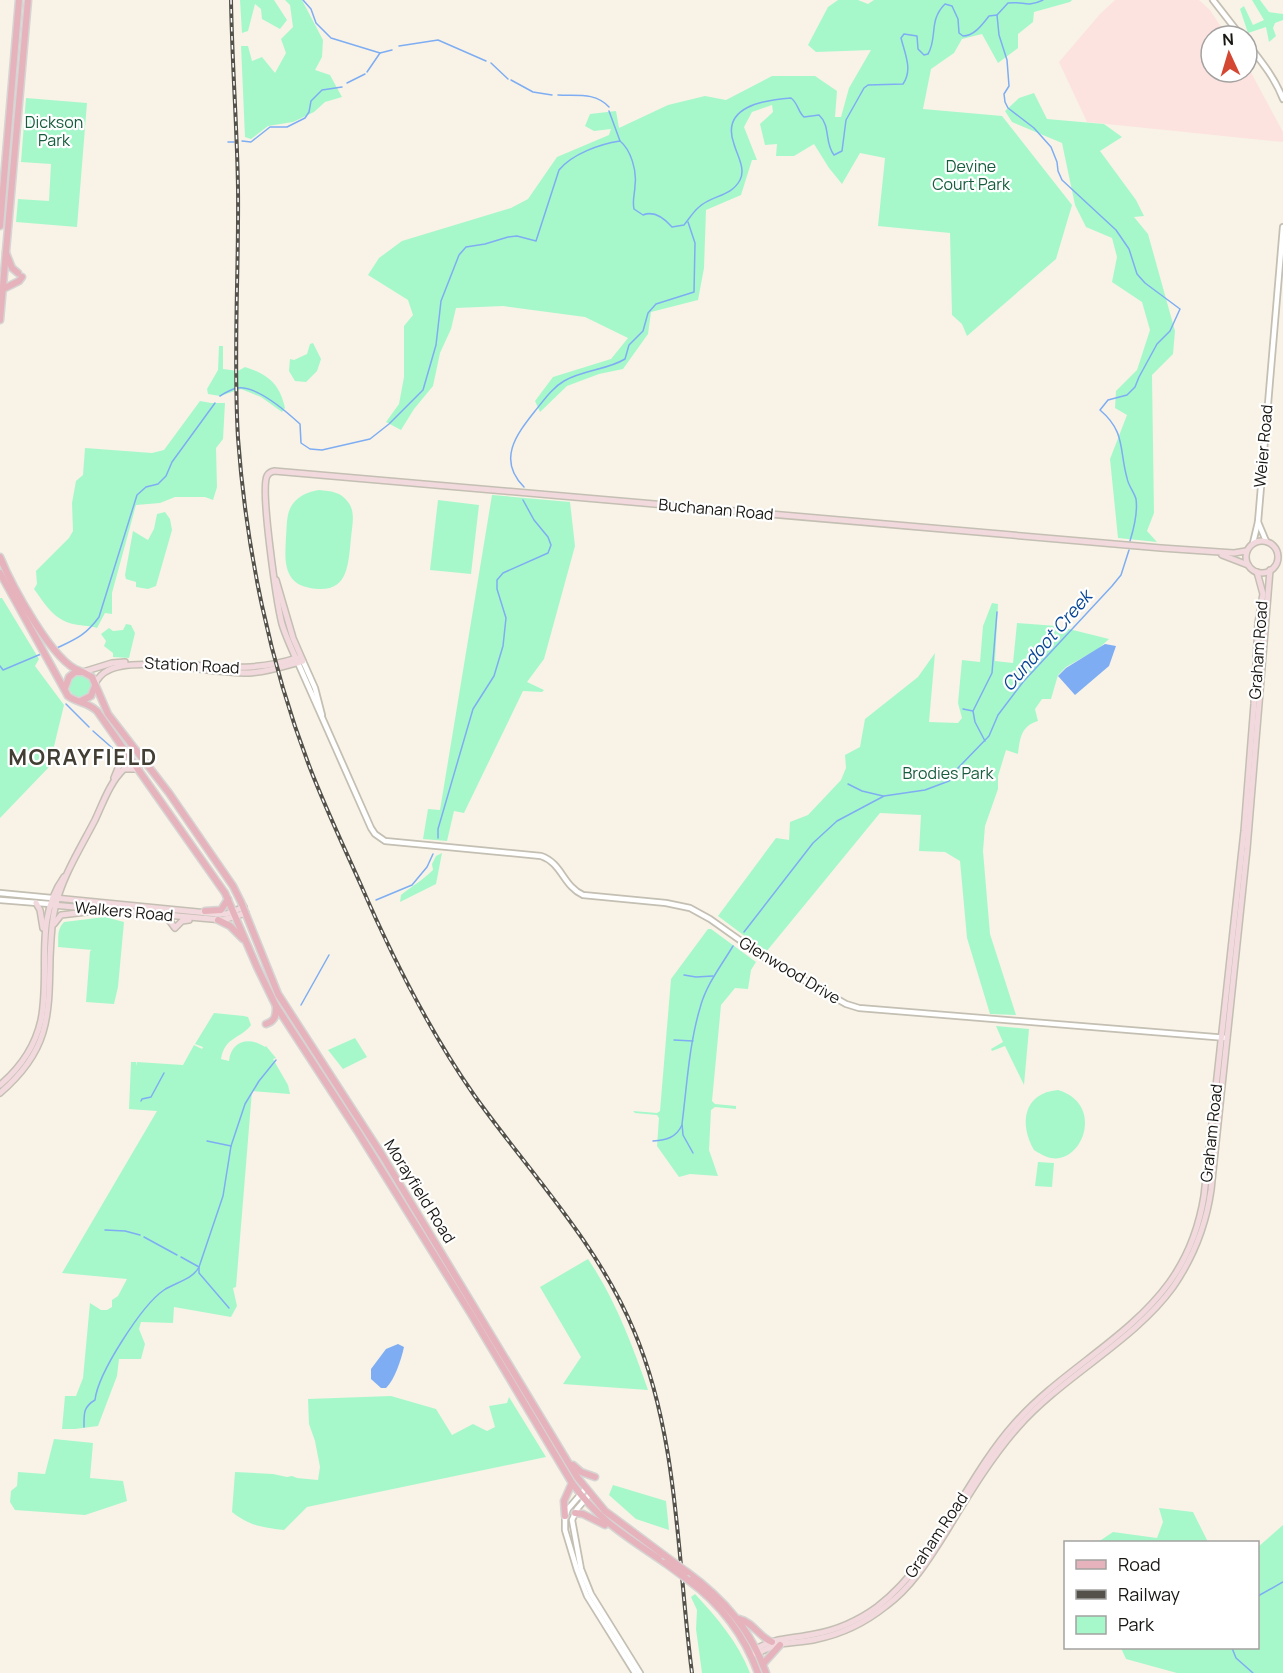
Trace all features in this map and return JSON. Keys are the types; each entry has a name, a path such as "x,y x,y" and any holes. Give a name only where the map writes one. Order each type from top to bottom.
{"main road":[{"path":"0,226 19,0"},
{"path":"0,320 28,0"},
{"path":"3,289 20,275 12,268 6,253"},
{"name":"Buchanan Road","path":"299,660 283,626 276,593 267,515 266,480 270,472 274,471 1161,548 1239,553 1246,551"},
{"path":"1266,541 1271,543 1280,552 1280,562 1270,570 1257,572 1248,565 1246,551 1253,543 1266,541"},
{"name":"Buchanan Road","path":"1161,548 1223,555 1248,565"},
{"path":"0,557 15,588 59,657 68,666 92,677 95,685 91,696 81,701 71,698 0,573"},
{"name":"Graham Road","path":"751,1654 772,1642 837,1628 867,1614 895,1592 916,1569 991,1452 1011,1427 1050,1388 1139,1316 1167,1285 1191,1245 1202,1207 1247,849 1270,570"},
{"name":"Graham Road","path":"757,1651 837,1633 868,1619 897,1597 926,1564 986,1468 1017,1428 1052,1394 1147,1316 1172,1288 1196,1246 1208,1208 1244,831 1258,629 1263,591 1257,572"},
{"name":"Station Road","path":"82,672 118,662 249,668 299,660"},
{"name":"Station Road","path":"95,685 98,678 107,670 130,664 249,673 270,670 299,660"},
{"path":"65,688 69,676 82,672"},
{"name":"Morayfield Road","path":"95,685 108,714 176,804 232,886 245,910 282,1000 382,1155 588,1491 616,1520 718,1597 738,1619 757,1651 766,1673"},
{"name":"Morayfield Road","path":"81,701 97,711 228,899 276,1006 345,1110 572,1483 582,1497 614,1529 665,1563 714,1602 730,1621 751,1654 758,1673"},
{"path":"44,930 62,878 67,873 113,783 125,751"},
{"path":"113,783 124,769 139,769"},
{"path":"160,914 175,928 182,921 221,910 228,899"},
{"path":"0,1093 27,1065 45,1028 54,901"},
{"name":"Walkers Road","path":"54,901 104,909 160,914 235,914 245,910"},
{"name":"Walkers Road","path":"54,901 204,915 218,920 229,920 235,914"},
{"path":"0,1085 22,1062 37,1033 43,1001 44,930 40,910 36,903"},
{"path":"52,926 61,915 104,909"},
{"path":"218,920 230,926 247,941"},
{"path":"266,1024 272,1023 276,1017 276,1006"},
{"path":"568,1461 581,1472 595,1478"},
{"path":"565,1516 564,1501 572,1483"},
{"path":"574,1513 583,1514 614,1529"},
{"path":"738,1619 745,1620 763,1637 772,1642"},
{"path":"763,1664 780,1644"}],"street":[{"path":"1213,0 1232,24"},
{"path":"1259,58 1283,99"},
{"name":"Weier Road","path":"1253,543 1258,522 1283,226"},
{"name":"Weier Road","path":"1258,522 1266,541"},
{"name":"Glenwood Drive","path":"299,660 315,688 323,716 371,828 379,838 391,843 541,856 554,863 570,887 583,895 685,906 711,919 771,962 841,1001 859,1008 1224,1038"},
{"name":"Walkers Road","path":"0,893 54,901"},
{"name":"Walkers Road","path":"0,900 36,903 54,901"},
{"path":"588,1491 571,1504 565,1516 565,1530 582,1584 594,1608 638,1673"},
{"path":"582,1497 574,1513 572,1525 586,1583 638,1673"}],"shaded area":[{"path":"1115,0 1199,0 1210,10 1219,24 1199,24 1199,84 1257,84 1283,132 1283,142 1087,122 1059,62"}],"green space":[{"path":"240,0 274,0 287,20 280,29 262,19 261,9 255,4 248,31 242,33"},
{"path":"285,0 302,0 323,40 322,57 315,70 330,75 342,97 325,102 314,112 293,122 268,126 251,139 245,137 241,46 248,46 252,61 262,57 275,73 286,53 281,39 293,27 290,5"},
{"name":"Devine Court Park","path":"838,0 858,0 868,4 874,0 1072,0 1034,12 1033,22 1018,34 1018,48 998,63 982,34 962,39 954,53 931,69 923,109 1002,116 1072,205 1056,259 967,336 962,324 952,315 950,233 878,226 885,158 860,153 842,184 814,144 794,156 776,156 777,144 765,145 760,124 773,112 772,105 752,112 744,127 757,160 752,160 741,195 706,210 704,268 698,300 651,312 648,334 623,369 599,374 567,386 540,412 535,401 553,377 611,359 628,338 585,317 503,306 456,308 451,329 440,353 433,386 414,409 401,430 386,422 399,404 404,377 404,326 413,315 408,300 368,275 379,258 402,241 511,208 528,199 557,157 609,135 611,129 594,131 585,126 590,114 616,111 619,128 668,105 705,96 726,100 772,76 815,76 837,91 835,117 841,117 849,88 871,50 816,52 808,45 828,7"},
{"path":"1252,0 1260,0 1269,12 1283,14 1283,20 1275,23 1273,28 1276,36 1269,42 1266,27 1259,29 1259,24 1255,24 1264,20"},
{"path":"1244,6 1253,24 1245,24 1240,9"},
{"path":"1034,93 1047,119 1104,124 1122,137 1100,151 1136,200 1144,216 1134,217 1148,234 1175,331 1173,354 1152,375 1154,513 1147,531 1157,542 1118,538 1110,459 1127,415 1115,408 1116,391 1137,370 1150,330 1142,302 1112,282 1117,257 1112,238 1086,227 1075,205 1062,143 1012,122 1005,111 1019,98"},
{"name":"Dickson Park","path":"26,98 87,103 77,227 16,222 18,199 49,201 51,164 21,162"},
{"path":"313,343 321,359 317,371 306,382 295,381 289,371 290,359 294,360 307,354 310,344"},
{"path":"219,346 223,346 223,369 238,371 245,367 272,381 283,400 285,408 282,412 261,397 241,389 220,396 208,394 207,389 218,370"},
{"path":"200,401 225,403 223,439 216,448 217,487 213,500 205,497 175,497 160,503 136,505 112,593 112,614 105,613 97,628 60,619 34,589 37,584 36,571 69,538 73,531 72,503 76,481 83,475 85,448 152,453 164,450"},
{"path":"319,490 342,496 350,506 353,515 349,559 344,576 339,583 323,589 310,588 294,581 287,568 285,553 290,509 301,496"},
{"path":"492,495 570,502 575,546 544,659 527,682 544,690 542,692 523,691 464,813 454,811 447,841 423,839 428,809 440,810"},
{"path":"438,500 479,505 471,574 430,570"},
{"path":"165,512 170,519 172,530 156,586 148,589 136,587 136,582 126,579 125,575 133,531 148,540 154,529 157,514"},
{"path":"0,598 39,659 35,666 64,705 49,767 0,818"},
{"name":"Brodies Park","path":"992,603 998,604 995,661 1013,663 1017,623 1057,626 1109,639 1098,649 1066,667 1058,675 1051,699 1042,699 1035,709 1038,721 1028,726 1022,733 1018,754 1006,750 998,776 998,789 985,826 983,851 990,934 1016,1015 990,1014 967,938 960,861 945,852 919,851 921,815 880,813 766,952 718,916 776,838 789,840 790,822 808,815 841,780 846,768 845,755 860,747 865,719 918,677 935,653 929,722 958,723 962,718 958,703 962,660 980,662 983,626"},
{"path":"126,624 131,625 135,633 129,658 113,657 113,653 104,646 106,641 101,634 109,628 113,631 123,630"},
{"path":"80,675 88,678 91,686 88,694 80,697 72,694 69,686 72,678"},
{"path":"442,853 436,884 400,902 401,895 433,870 432,864 436,856"},
{"path":"105,917 124,922 118,987 114,1004 86,1002 90,951 92,950 58,947 59,931 64,922"},
{"path":"708,929 756,962 751,970 748,989 735,988 721,1005 712,1101 715,1104 736,1106 736,1109 715,1107 711,1110 709,1150 718,1176 690,1174 679,1177 657,1146 659,1118 657,1115 633,1111 657,1113 660,1111 671,979"},
{"path":"214,1013 248,1017 251,1025 226,1046 221,1059 229,1061 233,1049 242,1042 253,1042 266,1046 276,1058 273,1059 288,1085 290,1094 252,1091 236,1287 233,1288 237,1306 231,1317 174,1307 173,1323 141,1322 139,1329 145,1344 141,1359 119,1359 117,1376 98,1426 62,1429 65,1396 76,1396 83,1378 90,1303 101,1310 112,1307 112,1300 118,1296 127,1279 62,1273 157,1111 129,1109 131,1062 136,1062 137,1066 137,1062 183,1065 194,1045 202,1049 203,1047 195,1044"},
{"path":"996,1026 1029,1029 1024,1085 1005,1046 992,1051 991,1049 1003,1042"},
{"path":"355,1038 367,1057 343,1069 328,1050"},
{"path":"1058,1090 1073,1097 1081,1107 1085,1119 1084,1132 1080,1143 1072,1152 1062,1157 1051,1158 1034,1150 1026,1130 1026,1120 1027,1111 1037,1097 1046,1092"},
{"path":"1038,1162 1054,1163 1052,1187 1035,1186"},
{"path":"588,1259 607,1290 622,1322 648,1390 563,1384 581,1357 540,1287"},
{"path":"391,1396 436,1409 452,1435 473,1424 487,1431 495,1427 489,1406 507,1403 509,1397 546,1457 307,1507 284,1530 256,1525 232,1512 235,1472 318,1480 320,1467 309,1424 308,1399"},
{"path":"54,1439 93,1443 90,1478 123,1481 127,1501 85,1515 15,1510 10,1502 11,1491 17,1486 18,1472 45,1474"},
{"path":"613,1485 666,1501 669,1530 636,1519 609,1495"},
{"path":"1159,1508 1193,1512 1208,1541 1100,1541 1113,1532 1157,1538 1163,1522"},
{"path":"1283,1525 1283,1673 1177,1673 1126,1659 1121,1649 1259,1649 1259,1546"},
{"path":"695,1594 733,1641 750,1673 702,1673 696,1629 697,1610 691,1597"}],"water":[{"path":"1105,644 1116,646 1109,666 1075,695 1058,676 1066,668"},
{"path":"398,1344 404,1347 397,1369 386,1388 381,1388 371,1379 371,1369 386,1349"}],"waterway":[{"path":"303,0 311,9 316,23 331,38 380,53 392,50"},
{"name":"Cundoot Creek","path":"1043,0 1029,4 1008,3 997,15 999,35 1007,60 1009,86 1004,94 1005,102 1008,108 1034,128 1051,147 1062,180 1116,230 1129,249 1137,274 1145,283 1180,309 1170,331 1157,344 1135,387 1127,395 1108,400 1100,410 1118,434 1128,481 1136,499 1136,515 1130,541"},
{"path":"220,396 237,388 245,388 262,395 300,424 301,443 310,449 322,450 370,439 389,424 423,390 436,345 441,301 459,255 466,247 508,237 517,236 536,241 559,170 571,159 595,147 620,141 630,155 634,167 634,209 643,215 659,216 672,227 684,225 704,203 732,190 742,176 742,167 731,131 733,121 739,113 758,103 791,98 804,117 819,115 823,119 829,145 834,155 842,151 846,120 864,88 868,85 903,84 906,79 908,68 901,38 904,34 917,36 918,49 924,55 928,54 931,48 935,23 945,4 952,6 958,19 959,33 963,36 974,32 989,16 997,15"},
{"path":"399,46 438,40 486,61"},
{"path":"367,72 380,53"},
{"path":"491,63 508,79"},
{"path":"347,83 365,74"},
{"path":"511,80 533,92 552,95"},
{"path":"242,141 251,142 270,127 287,127 305,118 311,101 322,90 342,87"},
{"path":"558,95 592,97 609,107"},
{"path":"609,111 620,141"},
{"path":"228,142 234,142"},
{"path":"524,487 512,467 512,448 521,429 548,394 571,377 611,366 625,359 629,345 643,331 648,313 656,304 694,292 695,243 688,222"},
{"path":"57,648 80,636 99,617 137,495 146,487 158,484 166,476 172,462 215,403"},
{"path":"438,838 438,829 473,709 494,676 503,646 506,618 497,589 497,580 503,573 548,553 551,545 523,500"},
{"name":"Cundoot Creek","path":"744,932 813,843 837,821 884,796 925,790 949,781 958,768 989,736 998,715 1023,682 1121,575 1129,550"},
{"path":"985,741 975,722 973,711 992,673 997,612"},
{"path":"0,666 3,670 41,654"},
{"path":"66,704 89,727"},
{"path":"963,709 973,711"},
{"path":"93,731 118,753"},
{"path":"848,784 862,791 883,796"},
{"path":"376,900 412,885 427,867 433,854"},
{"path":"693,1153 683,1135 682,1124 693,1036 706,991 733,946"},
{"path":"301,1005 329,955"},
{"path":"684,975 713,976"},
{"path":"674,1040 693,1041"},
{"path":"229,1308 199,1273 199,1267 223,1196 231,1146 245,1104 259,1081 276,1060"},
{"path":"141,1101 151,1097 164,1073"},
{"path":"653,1141 670,1138 682,1125"},
{"path":"207,1141 231,1146"},
{"path":"105,1230 125,1231 140,1235"},
{"path":"144,1237 177,1255"},
{"path":"84,1427 86,1408 95,1400 112,1357 133,1324 164,1290 192,1275 199,1267 181,1257"},
{"path":"1259,1595 1283,1582"},
{"path":"1232,1649 1236,1658 1253,1673"}],"railway":[{"path":"231,0 238,188 236,376 238,438 254,564 283,688 310,768 328,812 385,938 426,1018 474,1095 582,1238 619,1298 634,1331 649,1371 668,1456 692,1673"}],"district":[{"name":"MORAYFIELD","path":"83,757"}]}
